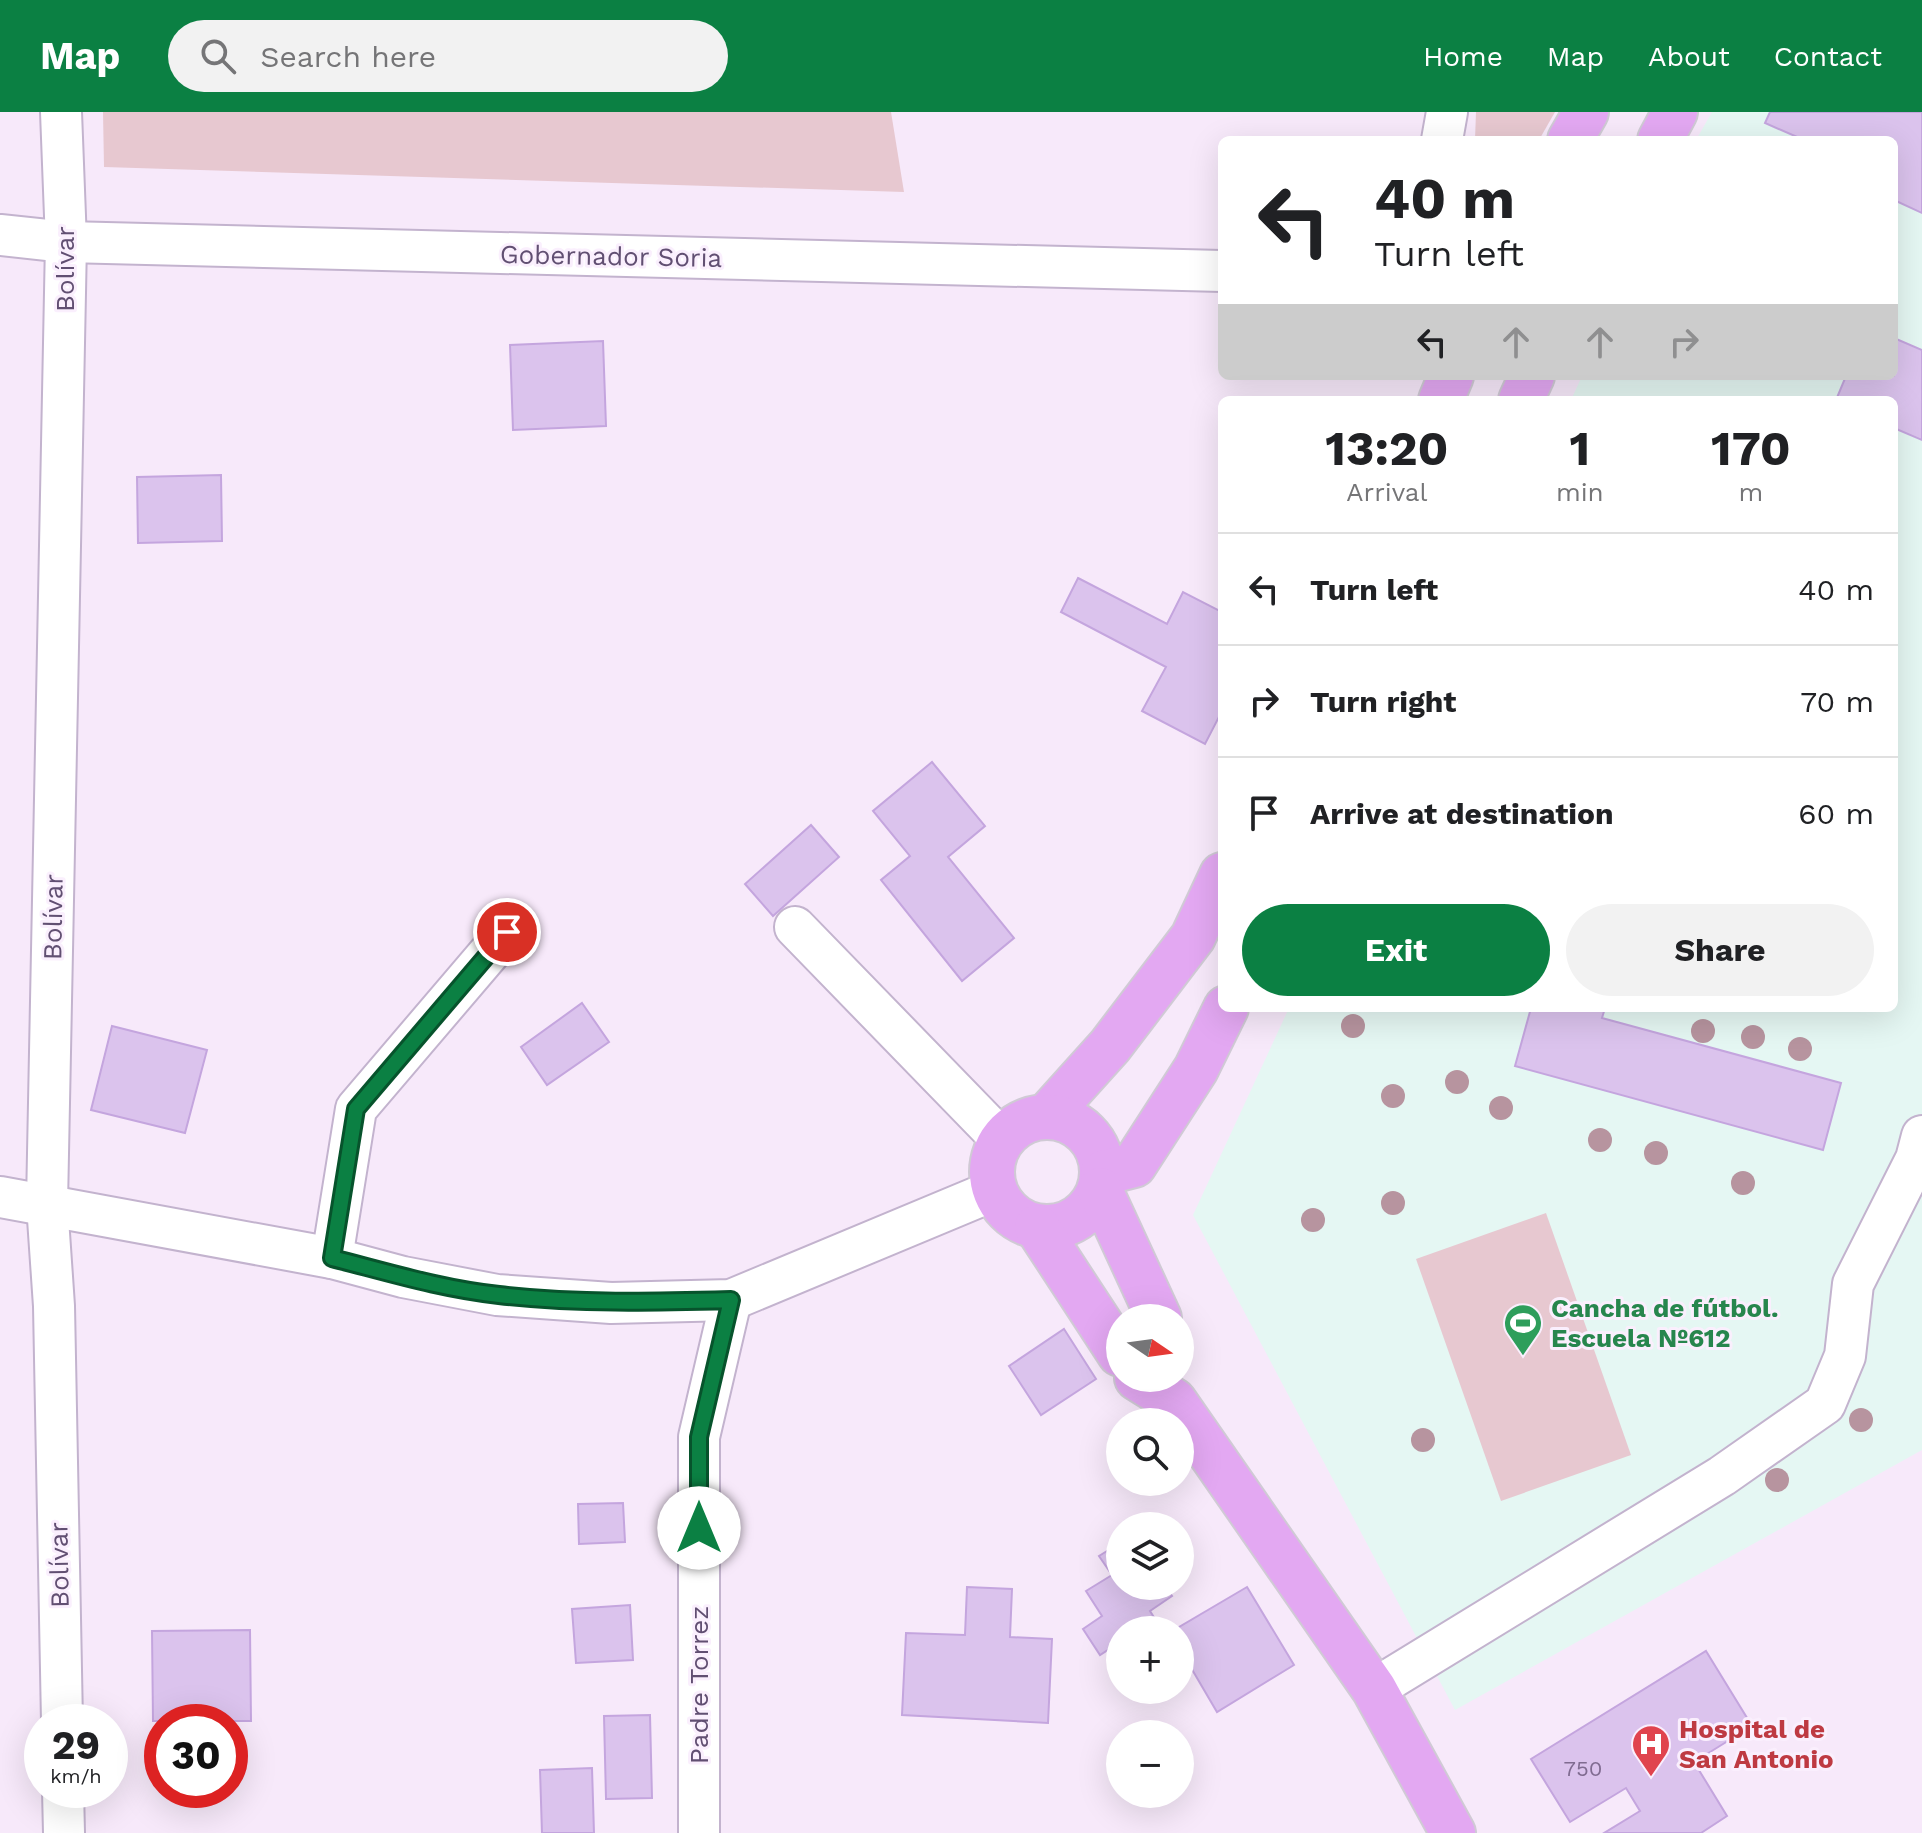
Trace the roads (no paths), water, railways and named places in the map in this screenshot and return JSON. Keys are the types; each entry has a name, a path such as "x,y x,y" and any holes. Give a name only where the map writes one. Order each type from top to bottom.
{"main road":[{"path":"1572,136 1586,112"},
{"path":"1662,136 1675,112"},
{"path":"1047,1116 1110,1046 1193,937 1218,884"},
{"path":"1037,1227 1068,1224 1093,1204 1102,1182 1134,1165 1196,1069 1224,1012"},
{"path":"1106,1333 1037,1227 1012,1214 995,1190 992,1173 994,1156 1002,1140 1015,1127 1030,1119 1047,1116 1065,1119 1081,1127 1093,1140 1100,1156 1102,1182 1153,1304"},
{"path":"1175,1392 1374,1689 1453,1833"}],"street":[{"name":"Bolívar","path":"61,112 66,242 47,1204 54,1306 62,1704"},
{"path":"1443,136 1447,112"},
{"name":"Gobernador Soria","path":"0,235 66,242 1218,271"},
{"path":"795,927 1002,1140"},
{"path":"332,1258 356,1109 507,932"},
{"path":"1374,1689 1722,1476 1825,1404 1845,1356 1853,1284 1916,1159 1922,1136"},
{"path":"0,1197 332,1258 403,1277 497,1295 611,1303 731,1300 995,1190"},
{"name":"Padre Torrez","path":"699,1833 699,1437 731,1300"},
{"path":"63,1808 64,1833"}],"place":[{"name":"Cancha de fútbol. Escuela Nº612","path":"1523,1357"},
{"name":"Hospital de San Antonio","path":"1651,1778"}]}
